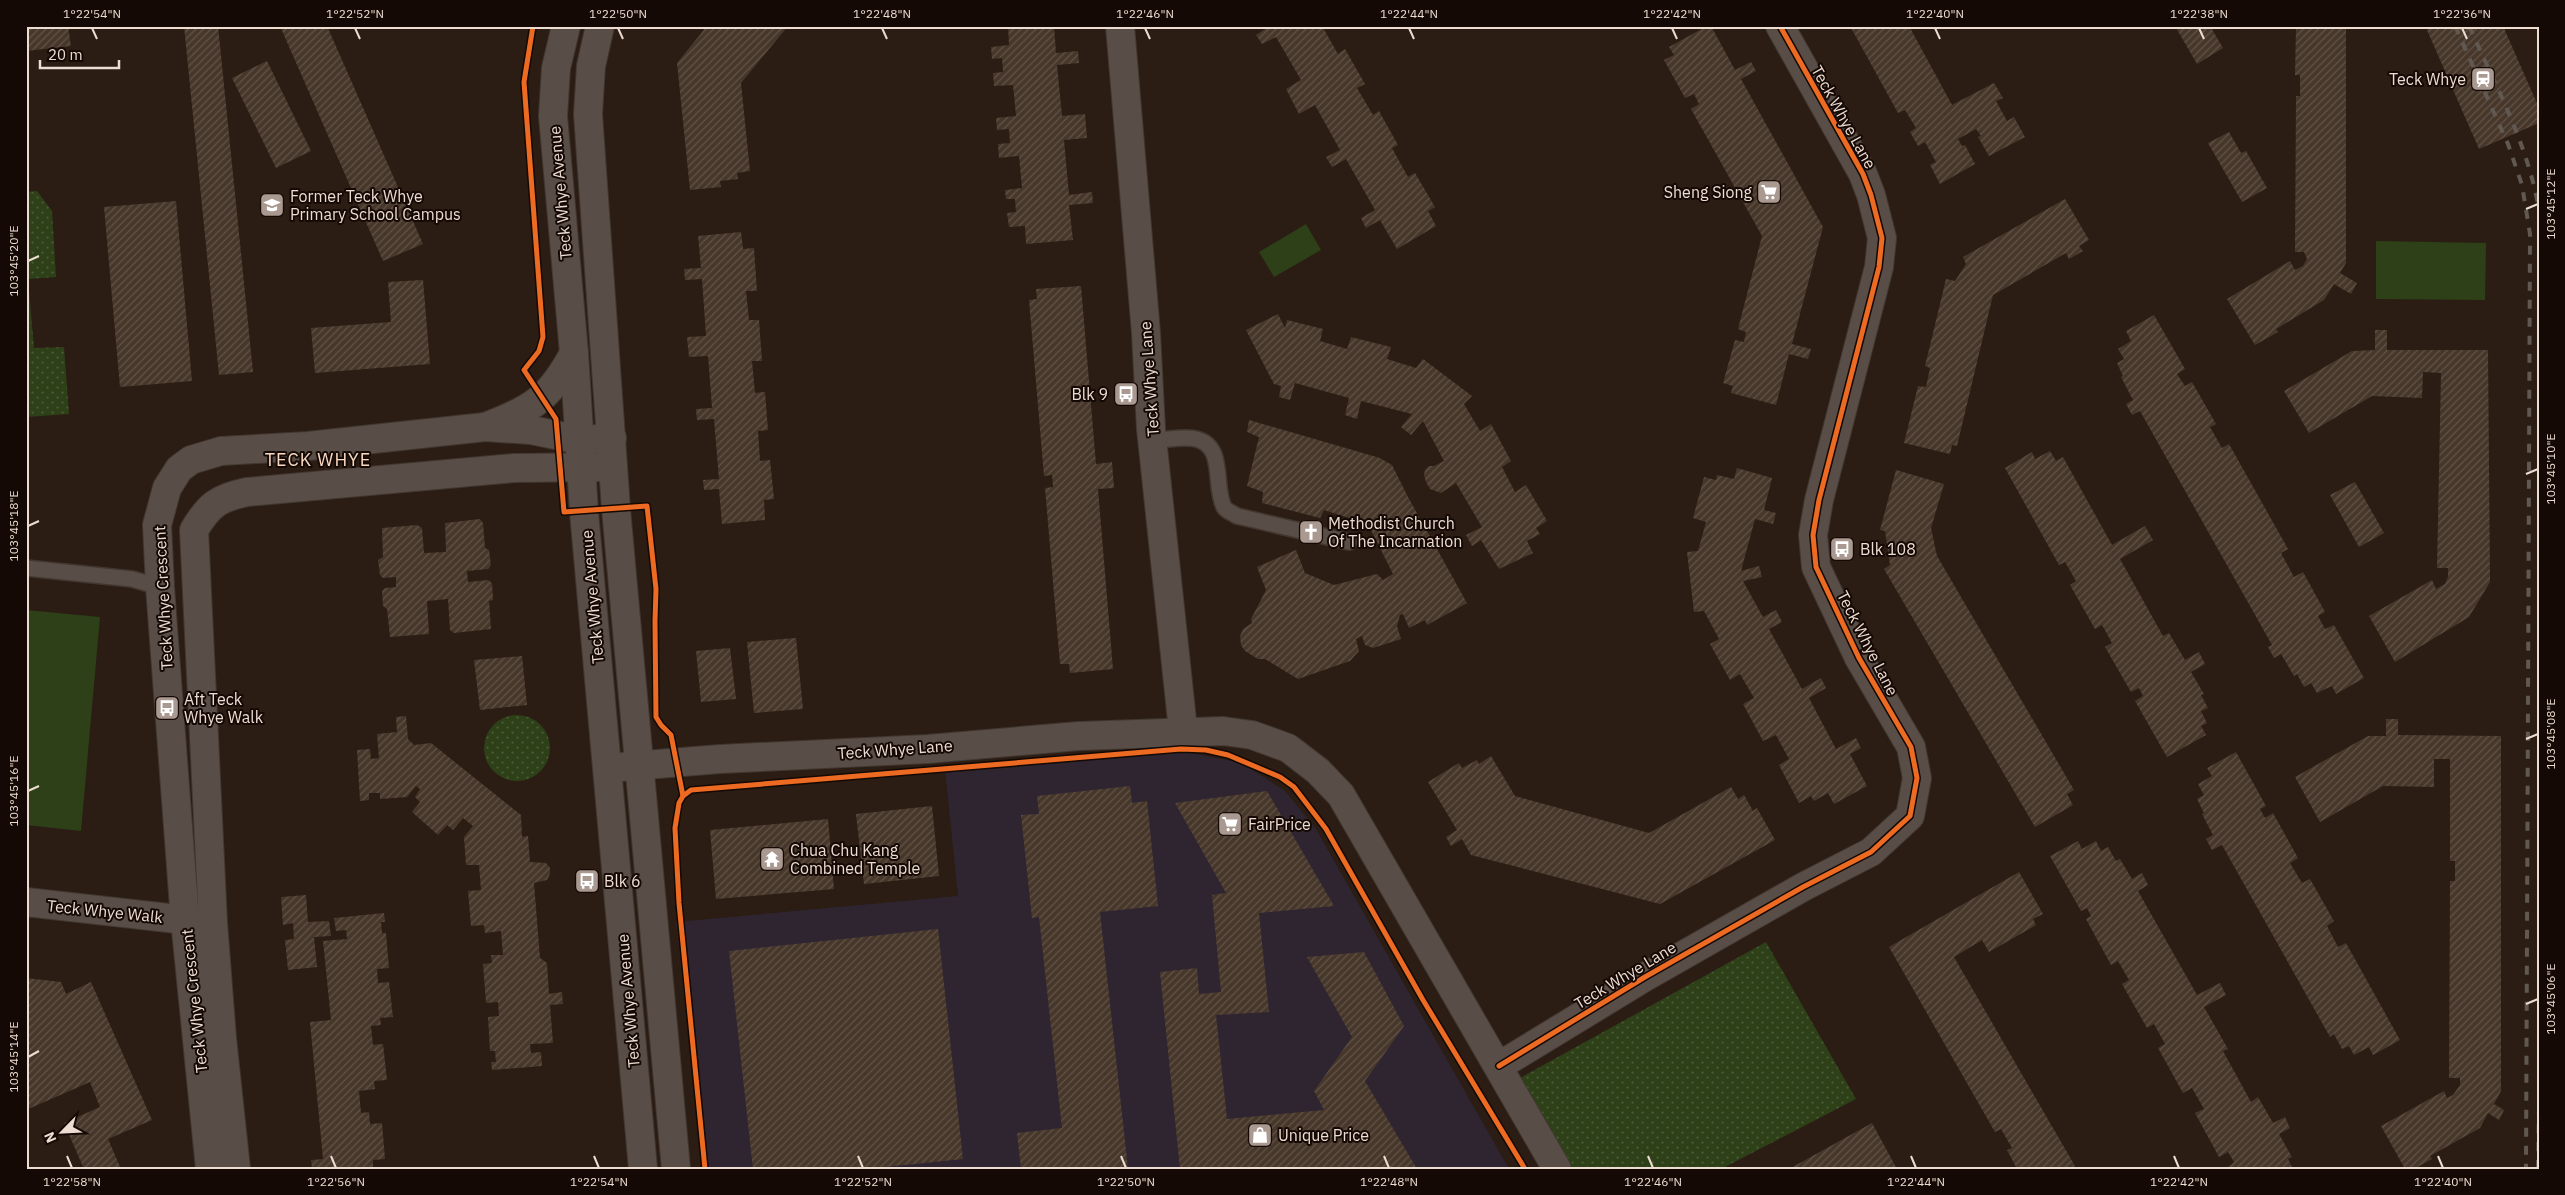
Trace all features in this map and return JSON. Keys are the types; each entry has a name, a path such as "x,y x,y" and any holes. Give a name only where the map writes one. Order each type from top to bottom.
{"street":[{"name":"Teck Whye Avenue","path":"566,26 556,68 553,116 574,353 581,469 643,1169"},
{"name":"Teck Whye Avenue","path":"600,26 591,66 588,114 614,467 676,1169"},
{"name":"Teck Whye Lane","path":"1120,26 1165,576 1183,730"},
{"name":"Teck Whye Lane","path":"1499,1066 1645,976 1804,887 1871,852 1910,816 1917,778 1911,747 1859,658 1816,567 1813,535 1819,500 1879,268 1882,238 1871,195 1863,174 1780,26"},
{"path":"485,427 511,417 542,398 560,380 574,353"},
{"name":"Teck Whye Crescent","path":"210,1169 185,920 160,587 157,525 167,488 179,469 191,460 221,451 308,446 485,427 531,430 580,440 612,438"},
{"name":"Teck Whye Crescent","path":"236,1169 222,1038 213,923 194,530 206,510 226,496 247,492 514,468 581,469 614,467"},
{"name":"Teck Whye Lane","path":"608,768 720,759 928,749 1069,736 1183,730 1223,731 1252,735 1288,748 1318,771 1341,794 1557,1169"},
{"name":"Teck Whye Walk","path":"26,902 213,923"}],"lane":[{"path":"1154,440 1196,439 1208,444 1215,454 1219,489 1225,508 1237,516 1349,542"},
{"path":"26,568 132,579 160,587"}],"shaded area":[{"path":"1185,752 1242,763 1285,791 1316,829 1509,1169 704,1169 676,922 958,896 945,769"}],"green space":[{"path":"37,191 52,211 56,277 28,279 34,348 64,347 69,414 26,417 26,192"},
{"path":"1306,224 1321,250 1274,277 1259,252"},
{"path":"2376,241 2486,243 2485,300 2376,299"},
{"path":"26,610 100,617 81,831 26,825"},
{"path":"517,715 529,718 540,725 547,736 550,748 547,760 540,771 529,778 517,781 505,778 494,771 487,760 484,748 487,736 494,725 505,718"},
{"path":"1766,942 1856,1099 1721,1169 1546,1169 1502,1088"}],"building":[{"path":"26,26 68,26 71,46 26,51"},
{"path":"184,26 218,26 253,372 219,375"},
{"path":"280,26 327,26 423,244 383,261"},
{"path":"707,26 788,26 741,83 750,171 737,173 738,179 720,181 721,187 690,190 677,63"},
{"path":"1008,26 1054,26 1056,53 1078,51 1079,63 1057,65 1062,116 1085,114 1087,138 1064,140 1069,195 1092,192 1093,203 1069,205 1073,240 1026,244 1025,226 1009,227 1007,213 1016,212 1015,199 1006,199 1005,190 1022,188 1019,156 999,158 998,144 1010,143 1009,129 997,130 996,118 1016,116 1013,85 994,86 993,73 1003,72 1002,58 992,59 991,47 1009,45"},
{"path":"1270,26 1322,26 1338,54 1345,49 1365,84 1357,88 1373,115 1379,111 1398,145 1392,148 1408,177 1415,173 1435,207 1428,211 1436,226 1397,249 1380,220 1366,228 1361,218 1375,210 1346,159 1332,167 1326,157 1340,150 1315,105 1299,114 1286,89 1301,80 1276,37 1262,44 1256,35"},
{"path":"1707,26 1711,26 1735,70 1751,62 1756,71 1741,79 1823,227 1792,344 1811,349 1808,359 1789,354 1776,405 1731,393 1733,386 1723,383 1735,340 1744,342 1746,332 1738,329 1762,236 1691,109 1699,104 1694,94 1685,98 1664,60 1674,55 1669,47"},
{"path":"1850,26 1909,26 1952,105 1994,83 2003,98 1996,101 2007,121 2014,117 2025,137 1989,156 1978,137 1981,136 1976,129 1958,139 1962,146 1965,145 1975,164 1940,184 1930,165 1936,162 1925,142 1918,146 1910,132 1916,128 1905,110 1898,113"},
{"path":"2175,26 2210,26 2223,48 2197,64"},
{"path":"2296,26 2346,26 2346,263 2340,273 2357,283 2351,294 2334,284 2324,300 2276,329 2278,332 2255,345 2227,299 2290,261 2295,270 2303,266 2307,259 2304,252 2295,252 2296,96 2300,96 2300,75 2295,75"},
{"path":"2435,26 2503,26 2539,108 2539,123 2479,149 2427,30"},
{"path":"267,61 311,151 276,168 232,78"},
{"path":"2229,132 2241,153 2246,151 2267,188 2242,202 2208,143"},
{"path":"2065,199 2089,240 2079,246 2083,251 2069,259 2066,253 1993,295 1957,446 1952,445 1950,454 1904,443 1918,386 1926,387 1930,368 1925,366 1946,279 1955,281 1966,264 1963,257"},
{"path":"176,201 192,381 120,387 104,207"},
{"path":"741,232 743,249 754,248 757,291 746,291 749,320 759,320 762,361 752,361 755,393 765,392 768,430 758,431 760,461 770,460 774,499 764,500 765,520 722,524 719,489 704,490 703,480 719,479 714,419 697,420 696,409 712,408 708,356 689,357 687,337 706,336 702,279 685,280 684,269 701,268 698,236"},
{"path":"423,280 430,364 315,373 311,328 391,322 388,282"},
{"path":"1081,286 1096,464 1112,462 1114,488 1098,489 1113,669 1070,673 1069,664 1060,664 1045,488 1053,487 1052,475 1044,476 1029,300 1037,299 1036,289"},
{"path":"1278,314 1285,328 1287,320 1323,329 1320,341 1347,349 1351,337 1391,347 1387,359 1416,368 1423,359 1472,396 1464,404 1480,431 1491,424 1511,461 1502,467 1515,492 1526,485 1547,521 1536,528 1540,534 1527,541 1533,553 1499,569 1481,540 1472,546 1466,535 1482,527 1456,483 1441,493 1430,489 1424,475 1425,470 1429,466 1434,466 1444,461 1423,421 1411,435 1401,427 1412,414 1361,401 1357,419 1345,415 1349,398 1295,383 1290,400 1279,397 1281,386 1274,384 1246,330"},
{"path":"2154,315 2185,369 2177,374 2185,386 2192,382 2216,424 2210,427 2222,448 2229,444 2288,549 2281,553 2294,577 2303,572 2325,612 2318,616 2325,629 2334,625 2364,678 2336,694 2332,686 2317,693 2311,683 2304,687 2297,674 2294,676 2281,654 2274,658 2268,647 2272,645 2140,411 2132,415 2126,404 2133,400 2121,377 2123,376 2117,363 2124,359 2118,349 2131,341 2126,331"},
{"path":"2375,330 2387,330 2387,350 2488,350 2490,582 2469,617 2395,662 2369,616 2432,580 2436,589 2445,584 2448,577 2448,568 2437,568 2441,373 2423,372 2422,398 2372,396 2309,433 2284,391 2352,351 2375,350"},
{"path":"1249,420 1380,458 1392,465 1467,603 1427,625 1425,620 1409,628 1403,614 1400,615 1397,626 1401,639 1373,648 1365,645 1362,636 1356,639 1359,651 1350,661 1298,679 1265,659 1258,659 1245,651 1241,645 1240,636 1243,629 1252,623 1251,619 1266,590 1257,567 1296,550 1305,573 1334,585 1377,574 1383,580 1393,574 1368,524 1324,510 1320,518 1262,503 1263,492 1247,486 1259,437 1247,432"},
{"path":"2050,451 2056,461 2063,457 2112,545 2145,526 2153,540 2120,559 2163,636 2169,633 2185,660 2199,652 2205,664 2191,672 2204,694 2201,695 2208,708 2201,711 2207,723 2201,726 2206,735 2167,757 2135,701 2143,696 2139,688 2131,692 2105,647 2112,643 2102,625 2095,629 2070,585 2076,581 2065,562 2059,565 2005,468 2032,452 2035,459"},
{"path":"1737,468 1772,478 1764,510 1776,513 1773,524 1755,519 1741,571 1759,566 1762,577 1743,581 1763,617 1776,610 1782,622 1769,629 1802,689 1821,678 1826,688 1809,698 1836,749 1856,738 1861,748 1850,754 1867,786 1834,804 1828,793 1814,801 1811,796 1799,803 1779,765 1789,759 1776,735 1763,741 1743,704 1754,698 1740,674 1730,680 1710,644 1719,639 1704,611 1694,612 1687,552 1698,551 1706,522 1693,518 1704,477 1716,480 1717,475 1734,479"},
{"path":"1896,470 1944,484 1931,528 1937,556 2074,790 2067,794 2073,805 2035,827 1884,569 1890,565 1885,531 1880,530"},
{"path":"2355,482 2384,533 2359,547 2330,495"},
{"path":"480,519 483,523 485,548 489,550 491,565 488,569 467,571 468,582 488,580 492,583 493,600 489,601 491,629 454,633 450,630 448,599 427,601 429,634 390,637 387,609 383,606 382,591 385,588 396,587 396,577 383,578 380,575 378,560 383,557 382,528 417,525 422,528 424,553 446,552 445,523"},
{"path":"796,638 803,709 754,713 747,642"},
{"path":"730,648 736,699 701,702 696,651"},
{"path":"522,656 527,705 480,710 474,660"},
{"path":"406,716 408,739 414,745 431,743 521,815 522,837 528,836 530,862 546,863 550,868 547,880 534,883 540,958 547,963 549,994 562,992 563,1004 550,1005 553,1043 530,1044 531,1053 541,1052 542,1066 492,1070 491,1062 496,1062 495,1051 490,1051 488,1017 499,1016 498,1002 486,1003 483,964 492,963 491,955 503,955 501,931 485,933 484,925 471,926 468,891 481,890 479,865 466,865 464,837 473,826 463,818 453,830 447,825 438,835 412,812 420,802 415,797 420,789 416,786 407,797 380,799 380,793 369,793 369,800 360,801 357,750 370,749 371,759 379,758 377,734 397,732 396,717"},
{"path":"2386,719 2398,719 2398,735 2501,736 2501,1091 2494,1104 2504,1110 2499,1120 2488,1113 2480,1128 2430,1156 2432,1159 2414,1169 2405,1169 2381,1126 2444,1091 2447,1098 2453,1095 2460,1085 2460,1078 2449,1078 2450,881 2455,881 2455,861 2450,861 2450,759 2434,759 2434,787 2383,786 2320,822 2295,777 2368,736 2386,736"},
{"path":"2236,752 2266,806 2260,809 2265,818 2273,813 2298,858 2290,863 2302,883 2310,879 2334,921 2327,926 2338,947 2346,943 2400,1040 2373,1055 2369,1047 2354,1055 2349,1046 2342,1049 2334,1034 2330,1037 2222,845 2212,850 2206,839 2213,835 2202,814 2204,813 2197,799 2204,795 2198,784 2212,776 2207,768"},
{"path":"1491,756 1515,796 1649,833 1731,787 1738,799 1744,795 1753,811 1757,808 1775,840 1660,904 1471,855 1462,839 1451,846 1446,837 1457,830 1428,782 1459,763 1462,768 1477,760 1479,764"},
{"path":"1130,786 1132,803 1147,801 1158,906 1100,912 1128,1169 1021,1169 1017,1133 1062,1128 1039,917 1032,918 1021,815 1039,814 1037,796"},
{"path":"1267,791 1334,906 1259,913 1269,1012 1216,1015 1227,1119 1324,1110 1314,1091 1352,1037 1307,957 1364,952 1404,1026 1365,1081 1417,1169 1358,1169 1356,1165 1356,1169 1180,1169 1160,972 1197,968 1199,994 1221,992 1212,895 1226,893 1175,803"},
{"path":"932,806 939,876 864,884 856,814"},
{"name":"Chua Chu Kang Combined Temple","path":"828,819 834,889 716,899 710,830"},
{"path":"2078,841 2082,849 2096,841 2101,851 2108,847 2116,861 2120,859 2132,879 2142,873 2148,885 2138,891 2197,995 2220,983 2226,995 2204,1007 2228,1049 2223,1051 2251,1102 2258,1097 2273,1123 2285,1117 2290,1128 2279,1134 2292,1157 2288,1159 2293,1169 2226,1169 2234,1162 2228,1152 2219,1157 2195,1113 2204,1109 2192,1088 2183,1093 2158,1048 2165,1044 2154,1024 2147,1028 2122,984 2129,980 2118,961 2111,965 2086,919 2091,916 2087,908 2081,911 2050,856"},
{"path":"2019,872 2043,914 2033,919 2036,925 1989,952 1982,940 1954,957 2075,1166 2070,1169 2017,1169 2007,1150 2012,1148 2001,1129 1995,1132 1889,947"},
{"path":"306,895 308,922 329,921 331,936 314,937 317,967 288,970 285,940 294,939 293,923 283,925 281,897"},
{"path":"384,913 385,922 381,922 382,933 386,933 389,968 377,969 378,983 389,982 393,1017 380,1018 381,1025 371,1026 373,1045 383,1044 387,1080 374,1081 375,1089 359,1091 361,1113 369,1112 370,1124 382,1123 385,1159 373,1160 373,1169 312,1169 311,1160 323,1159 310,1022 331,1020 323,941 347,939 346,930 336,931 334,918"},
{"path":"938,929 963,1159 866,1169 753,1169 729,951"},
{"path":"26,978 61,982 66,994 91,982 152,1120 108,1139 121,1169 84,1169 64,1123 100,1107 90,1082 26,1110"},
{"path":"1872,1123 1897,1169 1789,1169"}],"railway":[{"path":"2455,26 2508,144 2522,185 2530,234 2526,1169"},
{"path":"2469,26 2519,139 2534,186 2539,210"},
{"path":"2538,1169 2539,1108"}],"cycle path":[{"path":"533,26 524,82 543,337 539,351 524,370 556,419 564,512 647,506 656,589 656,717 671,735 683,796"},
{"path":"1499,1066 1645,977 1803,887 1871,852 1910,816 1917,778 1911,747 1859,658 1816,567 1813,535 1819,500 1879,267 1882,238 1871,195 1863,174 1780,26"},
{"path":"705,1169 679,903 675,828 679,803 683,796 691,790 1181,749 1206,750 1228,755 1280,777 1294,787 1326,829 1423,1000 1525,1169"}],"place":[{"name":"Teck Whye","path":"2483,79"},
{"name":"Sheng Siong","path":"1769,192"},
{"name":"Former Teck Whye Primary School Campus","path":"272,205"},
{"name":"Blk 9","path":"1126,394"},
{"name":"Methodist Church Of The Incarnation","path":"1311,532"},
{"name":"Blk 108","path":"1842,549"},
{"name":"Aft Teck Whye Walk","path":"167,708"},
{"name":"FairPrice","path":"1230,824"},
{"name":"Chua Chu Kang Combined Temple","path":"772,859"},
{"name":"Blk 6","path":"587,881"},
{"name":"Unique Price","path":"1260,1135"}],"district":[{"name":"TECK WHYE","path":"318,459"}]}
